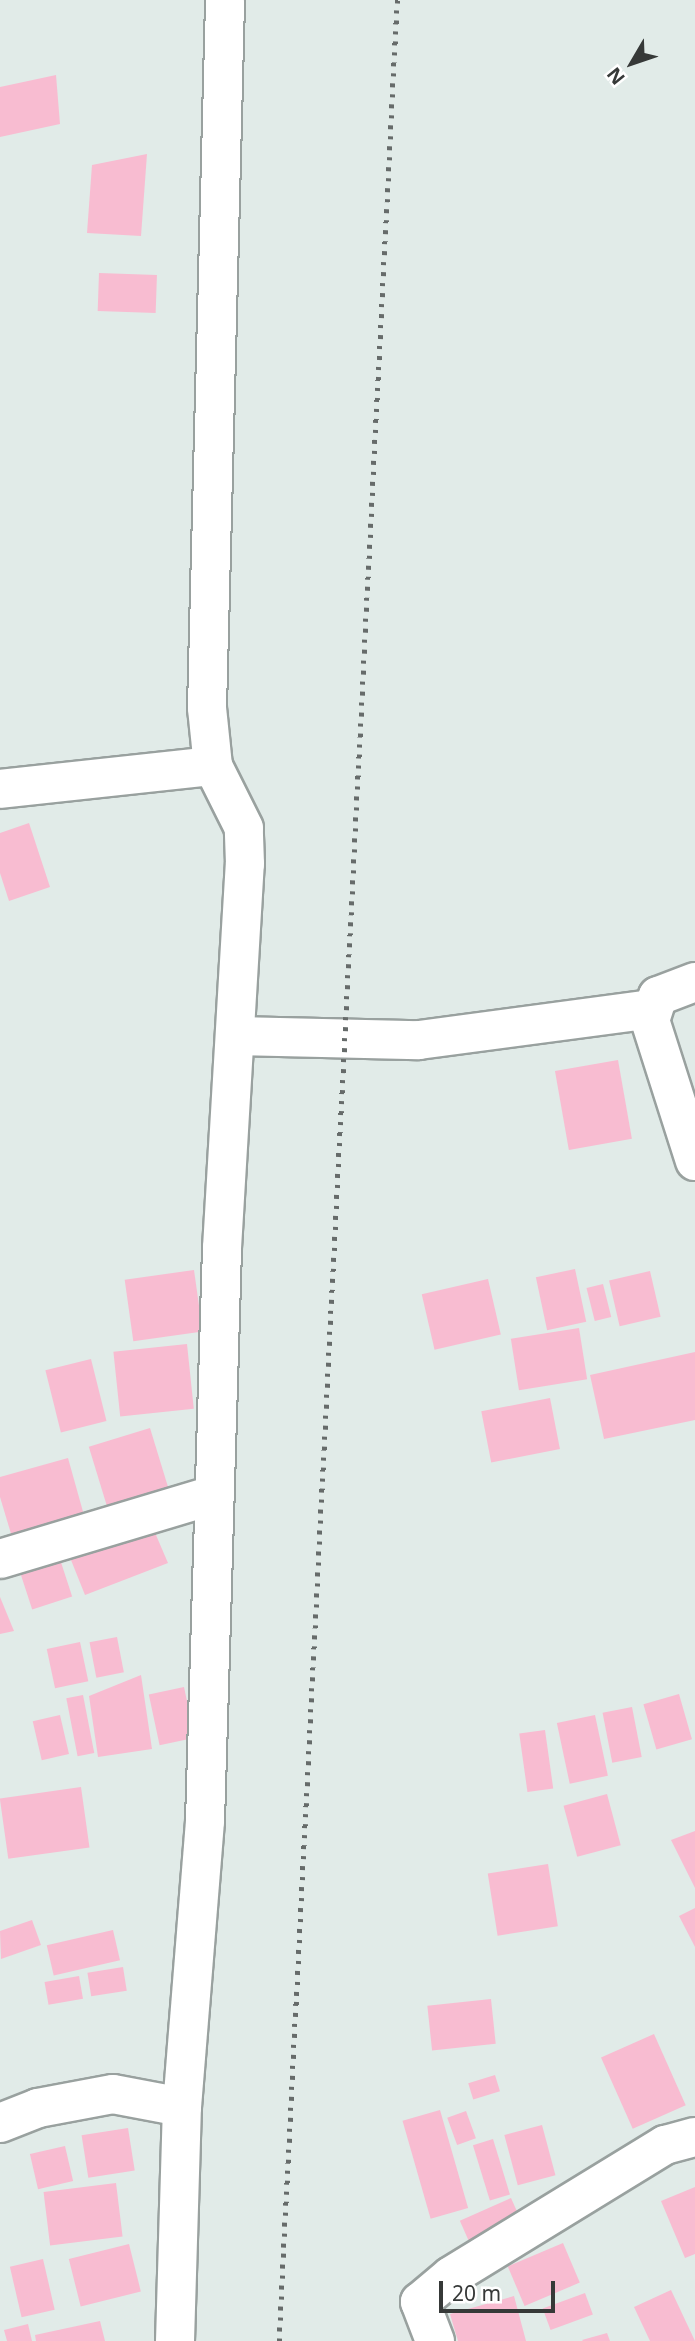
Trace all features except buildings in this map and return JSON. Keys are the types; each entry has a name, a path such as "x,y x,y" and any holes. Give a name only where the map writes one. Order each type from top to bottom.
{"street":[{"path":"175,2341 182,2107 205,1821 222,1248 236,1036 244,828 213,766 206,708 225,0"},
{"path":"0,789 213,766"},
{"path":"695,982 658,996 651,1009 663,1069 695,1161"},
{"path":"236,1036 419,1040 651,1009"},
{"path":"0,1559 214,1495"},
{"path":"0,2123 38,2108 113,2094 182,2107"},
{"path":"435,2341 420,2302 451,2276 665,2144 695,2137"}],"railway":[{"path":"279,2341 397,0"}]}
